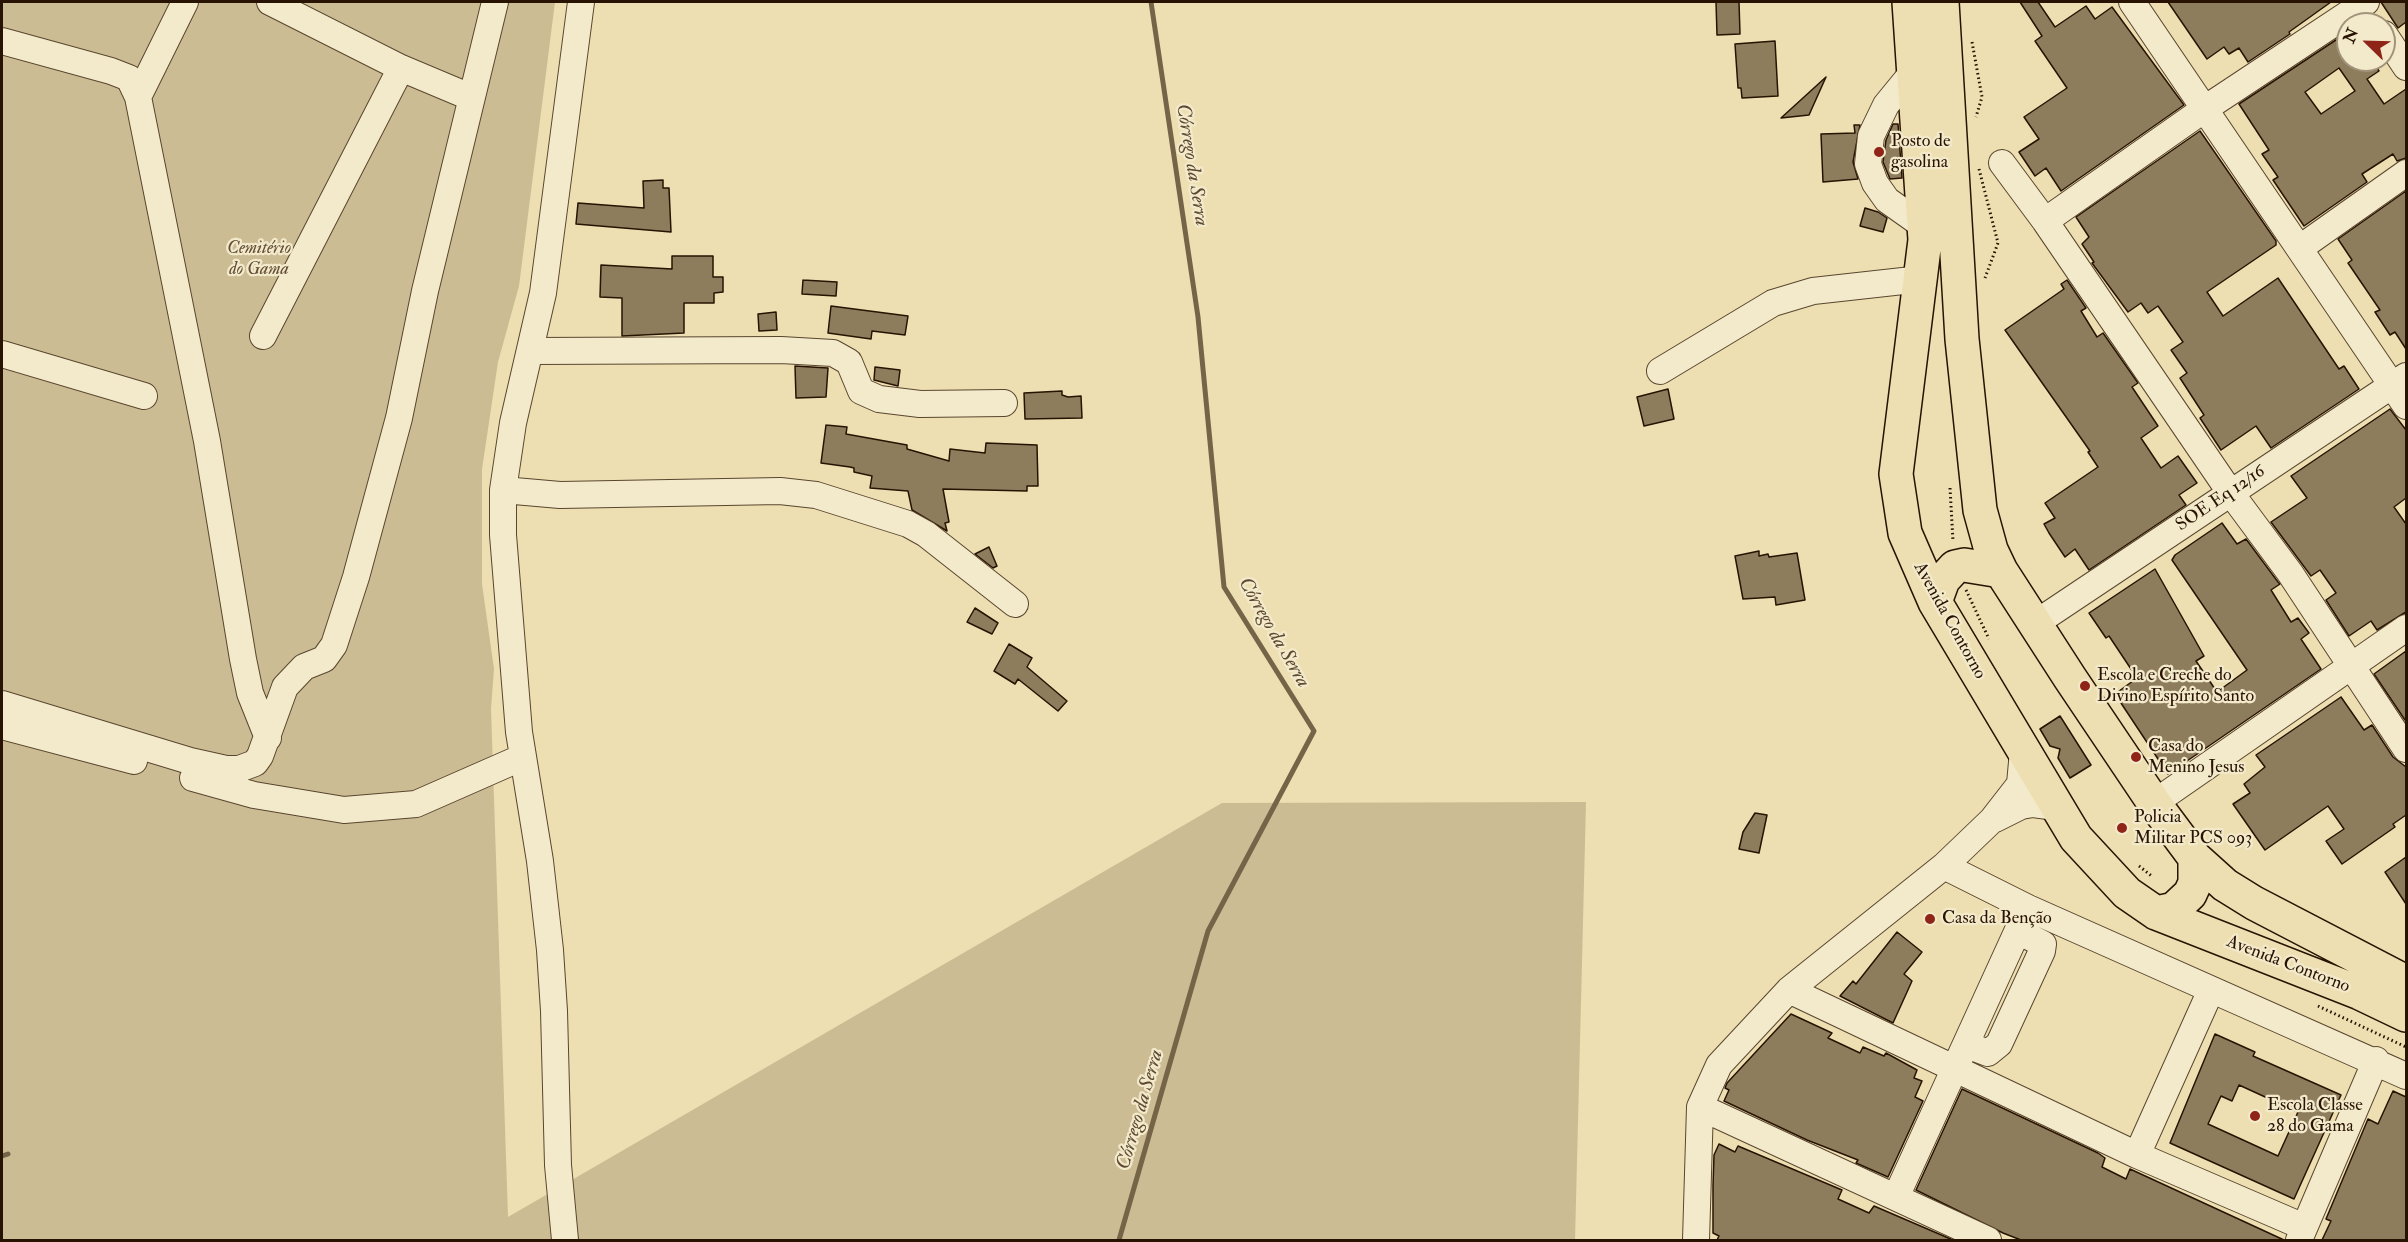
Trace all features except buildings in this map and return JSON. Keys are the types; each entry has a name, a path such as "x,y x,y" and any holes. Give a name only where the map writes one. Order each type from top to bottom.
{"main road":[{"name":"Avenida Contorno","path":"1909,2 1925,234 1921,279 1899,430 1896,474 1905,533 1935,602 2076,838 2098,865 2127,893 2156,913 2360,993 2406,1015"},
{"name":"Avenida Contorno","path":"1942,2 1962,339 1980,510 1984,531 2001,571 2154,803 2195,858 2225,885 2254,903 2406,982"},
{"path":"1913,64 1947,90"},
{"path":"1925,234 1959,275"},
{"path":"1935,602 1943,580 1955,567 1964,565 2001,571"},
{"path":"2156,913 2174,909 2190,894 2194,883 2195,858"}],"street":[{"path":"138,97 185,2"},
{"path":"270,2 401,68 470,97"},
{"path":"2,704 190,761 225,769 239,769 255,763 268,738 285,687 304,667 324,658 334,645 356,578 399,418 425,291 470,97 495,2"},
{"path":"565,1240 558,1165 555,1011 550,950 540,861 523,758 503,535 503,490 513,423 531,351 555,208 581,2"},
{"path":"2132,2 2300,248 2402,389"},
{"path":"2045,221 2206,108 2367,8"},
{"path":"2,41 129,78 138,97 207,441 245,670 250,693 268,738"},
{"path":"2396,52 2406,67"},
{"path":"1913,64 1886,105 1871,136 1868,164 1875,183 1887,200 1925,234"},
{"path":"263,336 401,68"},
{"path":"2002,164 2045,221 2230,492 2290,573 2406,749"},
{"path":"2300,248 2406,173"},
{"path":"1660,371 1773,303 1813,291 1921,279"},
{"path":"531,351 781,350 833,353 849,362 861,391 879,399 920,404 1004,403"},
{"path":"2,354 144,396"},
{"name":"SOE Eq 12/16","path":"2036,623 2230,492 2402,389"},
{"path":"503,490 560,495 780,491 816,495 908,524 926,534 1015,604"},
{"path":"2154,803 2406,628"},
{"path":"2,726 254,795 344,810 416,804 523,758"},
{"path":"1696,1240 1700,1107 1719,1065 1789,990 1944,866 1992,820 2020,784 2024,751"},
{"path":"1992,820 2033,804 2056,807"},
{"path":"1944,866 2028,908 2211,990 2376,1060 2406,1076"},
{"path":"1896,1197 2028,908"},
{"path":"1789,990 2301,1234 2376,1060"},
{"path":"2138,1155 2211,990"},
{"path":"1700,1107 1988,1240"}],"green space":[{"name":"Cemitério do Gama","path":"2,2 555,2 519,286 498,362 482,469 482,584 494,669 491,709 508,1217 1222,803 1586,802 1575,1240 2,1240"}],"waterway":[{"name":"Córrego da Serra","path":"1119,1240 1208,931 1314,731 1224,587 1198,317 1151,2"},
{"path":"2,1156 8,1154"}],"place":[{"name":"Posto de gasolina","path":"1879,152"},
{"name":"Escola e Creche do Divino Espírito Santo","path":"2085,686"},
{"name":"Casa do Menino Jesus","path":"2136,757"},
{"name":"Policia Militar PCS 093","path":"2122,828"},
{"name":"Casa da Benção","path":"1930,919"},
{"name":"Escola Classe 28 do Gama","path":"2255,1116"}]}
